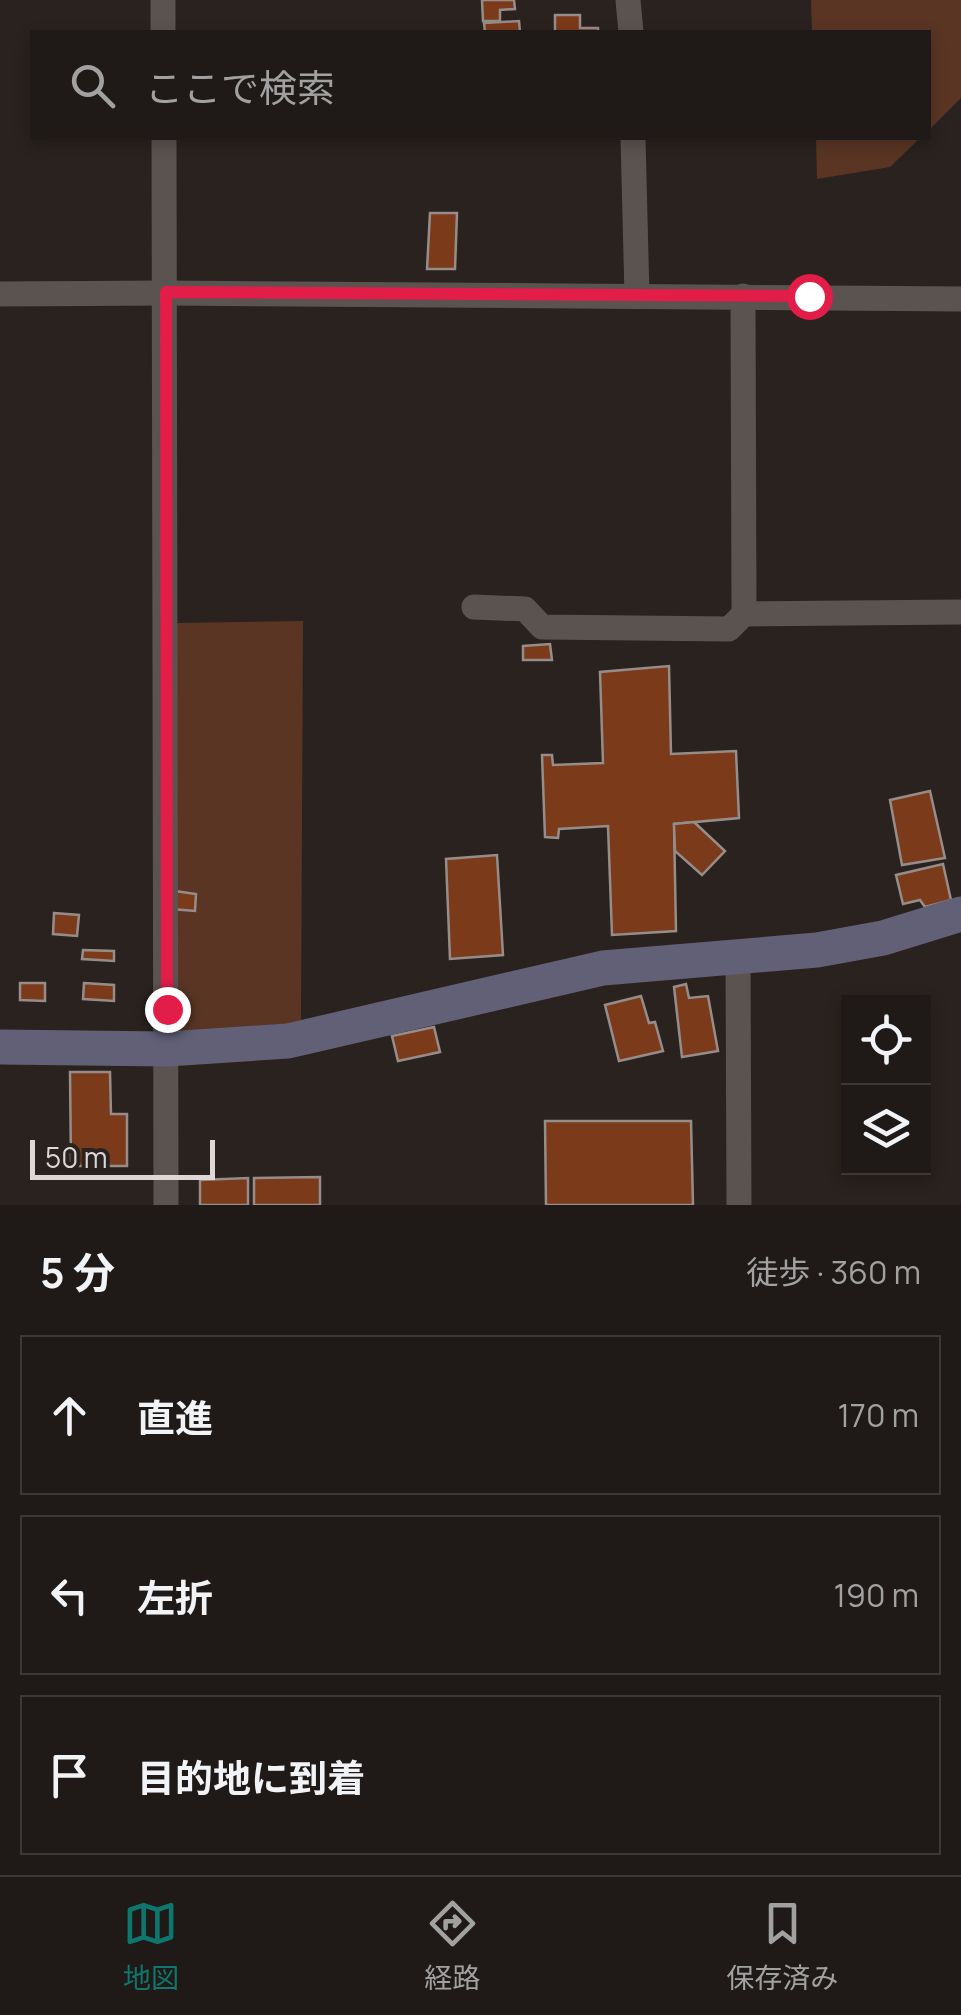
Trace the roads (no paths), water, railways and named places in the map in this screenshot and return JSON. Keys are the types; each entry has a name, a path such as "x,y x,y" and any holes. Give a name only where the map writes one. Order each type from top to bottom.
{"street":[{"path":"162,0 163,30"},
{"path":"628,0 631,30"},
{"path":"164,140 166,1205"},
{"path":"633,140 637,296"},
{"path":"0,294 961,299"},
{"path":"743,296 744,614"},
{"path":"474,607 525,609 542,626 729,629 744,614 961,612"},
{"path":"0,1048 167,1049 288,1041 604,968 817,950 884,938 961,914"},
{"path":"738,957 740,1205"}]}
